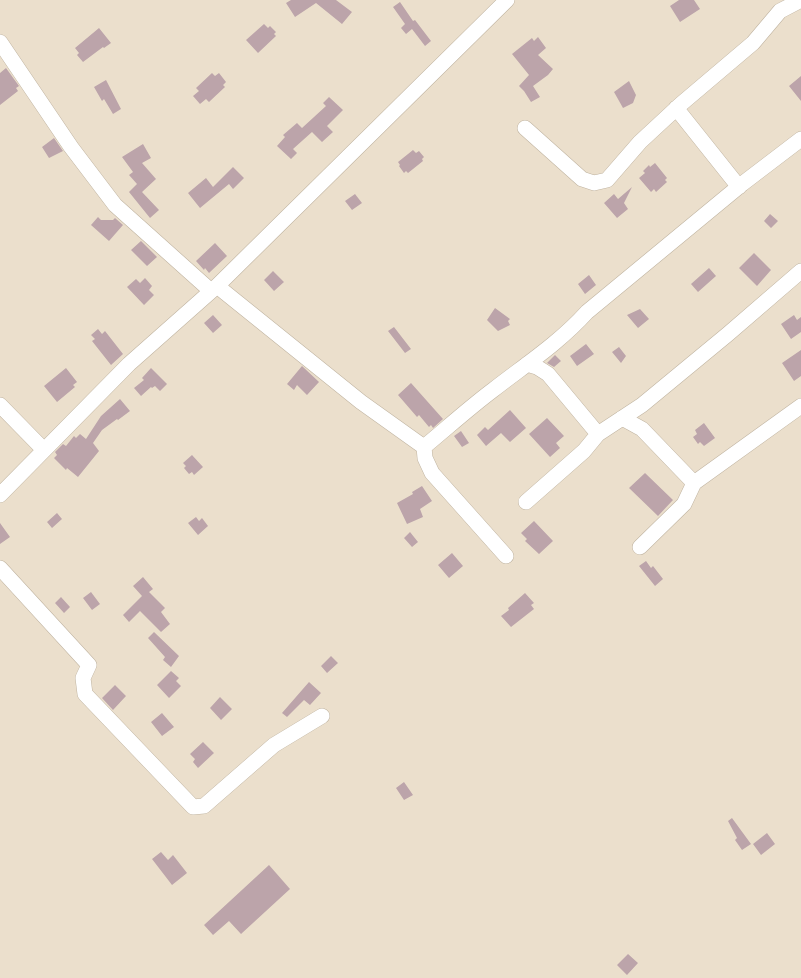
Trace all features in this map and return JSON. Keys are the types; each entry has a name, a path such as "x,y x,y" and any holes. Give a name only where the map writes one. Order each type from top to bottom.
{"street":[{"path":"0,495 129,364 214,288 507,0"},
{"path":"525,128 582,179 594,183 606,180 640,142 676,108 753,43 776,6 801,0"},
{"path":"0,42 71,147 115,204 214,288 361,402 424,447 425,458 432,473 506,556"},
{"path":"676,108 739,187"},
{"path":"424,447 493,390 556,343 573,328 587,312 739,187 801,139"},
{"path":"526,502 584,451 598,434 642,404 728,334 801,271"},
{"path":"527,364 537,367 548,374 598,434"},
{"path":"0,406 44,450"},
{"path":"640,547 684,504 694,483 801,406"},
{"path":"622,418 642,429 694,483"},
{"path":"0,568 90,665 83,678 85,694 193,807 204,806 274,745 322,716"}],"building":[{"path":"291,0 336,0 352,12 342,24 316,3 295,17 286,3"},
{"path":"679,0 694,0 700,9 680,22 670,6"},
{"path":"400,2 413,21 415,20 431,41 425,46 412,29 406,34 401,28 405,24 393,7"},
{"path":"264,24 268,28 270,26 276,32 274,34 276,36 258,53 246,40"},
{"path":"99,28 111,43 83,62 77,55 79,53 75,48"},
{"path":"538,37 546,48 538,55 553,69 548,75 533,86 540,97 531,102 519,86 529,75 512,54 532,38 534,41"},
{"path":"6,68 19,86 16,88 18,91 0,105 0,73"},
{"path":"212,73 215,76 219,73 226,82 223,85 225,87 209,102 206,99 200,104 193,96 199,91 196,88"},
{"path":"801,76 801,101 789,86"},
{"path":"106,80 121,109 113,114 104,99 102,101 94,87"},
{"path":"629,81 636,95 633,103 623,108 614,92"},
{"path":"329,97 343,110 327,126 333,132 322,142 312,132 293,149 297,153 291,159 277,146 285,137 283,135 297,123 302,128 326,106 323,103"},
{"path":"54,138 63,151 49,158 42,147"},
{"path":"143,144 151,158 142,163 156,179 142,192 159,210 150,218 129,192 137,184 129,175 133,172 122,157"},
{"path":"413,150 416,153 419,151 424,157 422,159 423,161 408,173 406,171 404,173 398,162"},
{"path":"655,163 667,178 665,180 667,182 656,192 654,189 651,192 639,178 645,173 643,171 649,165 650,167"},
{"path":"233,167 244,178 233,189 229,184 200,208 188,193 206,178 213,187"},
{"path":"632,187 624,203 628,209 617,218 604,203 614,194 618,199"},
{"path":"355,194 362,203 352,210 345,201"},
{"path":"770,214 778,221 771,228 764,221"},
{"path":"98,217 101,220 113,220 115,218 123,225 109,241 91,225"},
{"path":"141,241 157,257 147,266 131,250"},
{"path":"215,243 227,256 209,273 196,261"},
{"path":"754,253 771,270 757,286 739,268"},
{"path":"709,268 716,276 698,292 691,284"},
{"path":"273,271 284,282 274,291 264,280"},
{"path":"589,275 596,285 585,294 578,284"},
{"path":"145,278 152,286 149,290 154,295 144,305 127,287 136,279 140,283"},
{"path":"495,308 510,319 508,321 510,325 498,331 487,320"},
{"path":"640,309 649,319 638,328 627,315"},
{"path":"213,315 222,325 213,333 204,323"},
{"path":"794,315 797,320 801,317 801,332 791,339 781,324"},
{"path":"394,327 411,349 405,353 388,331"},
{"path":"98,329 102,334 105,331 123,354 111,365 92,341 95,339 91,335"},
{"path":"586,344 594,354 577,366 570,356"},
{"path":"619,347 626,356 621,363 612,352"},
{"path":"801,350 801,376 794,381 782,363"},
{"path":"555,355 561,361 554,367 547,363"},
{"path":"302,366 319,382 307,395 297,385 294,390 287,384"},
{"path":"66,368 77,382 73,385 75,387 57,402 44,386"},
{"path":"151,368 167,384 160,391 155,386 152,388 151,387 141,396 134,388 144,380 142,378"},
{"path":"411,383 443,419 433,428 431,425 429,427 419,415 417,417 398,395"},
{"path":"120,399 130,411 102,430 93,443 99,451 78,477 67,468 66,470 54,458 57,455 55,452 63,444 66,446 74,436 76,438 80,434 86,439 101,416"},
{"path":"510,410 526,428 510,442 501,433 486,446 477,435 485,427 488,430"},
{"path":"547,418 564,436 556,443 560,448 550,457 529,434"},
{"path":"704,423 715,438 704,446 700,442 698,444 693,437 697,434 695,430"},
{"path":"461,431 469,443 462,447 454,436"},
{"path":"192,455 203,467 194,475 192,472 189,474 184,468 186,466 183,463"},
{"path":"645,473 673,500 658,516 629,488"},
{"path":"422,486 432,501 420,509 423,517 407,524 397,503 413,494 412,492"},
{"path":"57,513 62,519 52,528 47,522"},
{"path":"196,517 199,521 202,518 208,526 198,535 188,523"},
{"path":"534,521 553,541 539,554 525,541 527,539 521,533"},
{"path":"0,523 10,537 0,544"},
{"path":"410,532 418,542 412,547 404,538"},
{"path":"452,553 463,566 449,578 438,565"},
{"path":"646,561 651,568 653,566 663,579 655,586 639,566"},
{"path":"143,577 153,589 149,592 165,608 161,612 170,624 161,632 140,611 129,622 123,615 142,596 133,586"},
{"path":"91,592 100,604 92,610 83,598"},
{"path":"525,593 534,603 531,605 534,609 511,627 501,616 509,610 508,608"},
{"path":"61,597 70,607 64,613 55,603"},
{"path":"154,632 179,656 171,667 163,660 165,657 148,638"},
{"path":"331,656 338,663 327,673 321,666"},
{"path":"171,671 179,678 176,681 181,686 169,698 157,685"},
{"path":"309,682 321,693 310,705 304,700 287,717 282,713"},
{"path":"115,685 126,696 113,710 102,698"},
{"path":"220,697 232,709 221,720 210,708"},
{"path":"162,713 174,727 162,736 151,722"},
{"path":"203,742 214,753 198,768 193,762 195,759 190,754"},
{"path":"404,782 413,795 404,800 396,788"},
{"path":"732,818 751,844 742,850 735,840 737,838 728,821"},
{"path":"767,833 775,844 761,855 753,844"},
{"path":"161,852 168,860 173,855 187,873 172,885 152,859"},
{"path":"269,865 290,889 241,934 229,921 213,935 204,925"},
{"path":"628,954 638,963 627,975 617,965"}]}
